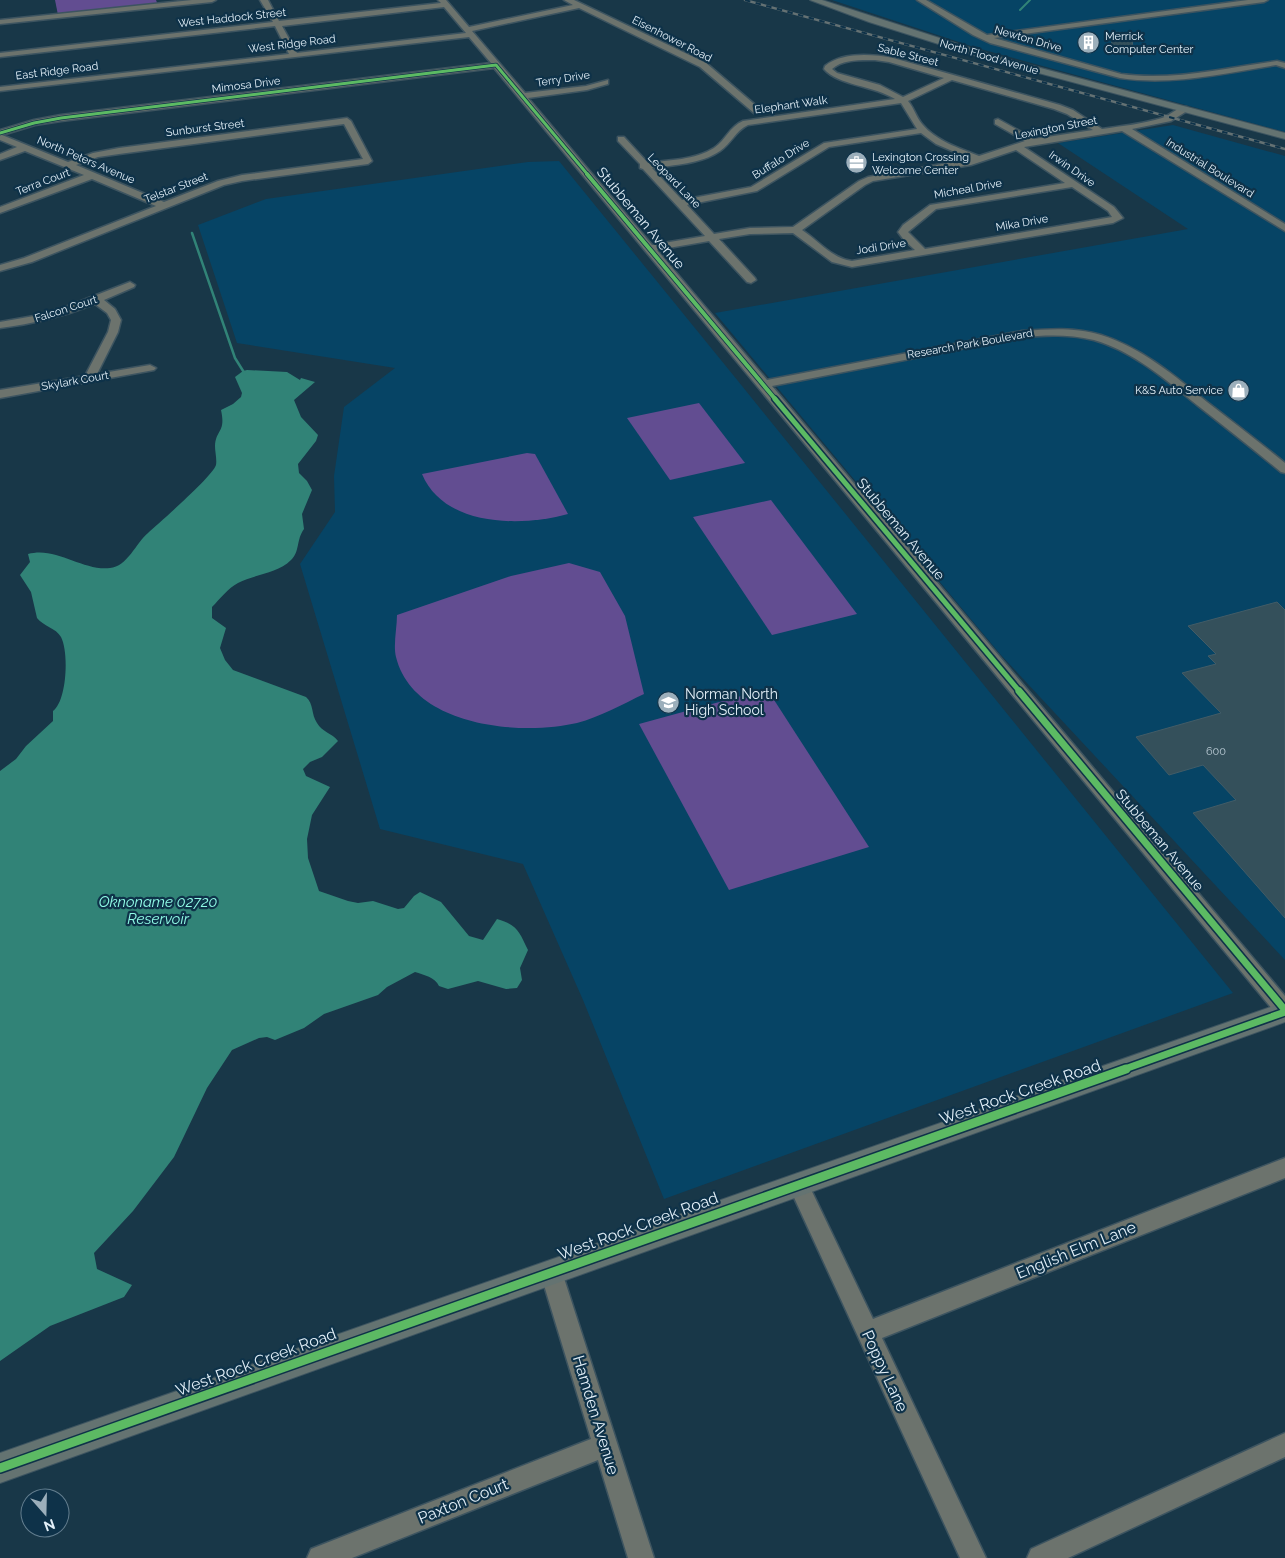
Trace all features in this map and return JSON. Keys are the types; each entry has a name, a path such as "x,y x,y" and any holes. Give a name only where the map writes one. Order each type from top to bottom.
{"main road":[{"name":"North Flood Avenue","path":"814,0 982,56 1152,103 1167,104 1285,136"},
{"name":"North Flood Avenue","path":"827,0 918,32 1160,100 1167,104"},
{"name":"West Rock Creek Road","path":"0,1468 1285,1011"}],"street":[{"path":"0,22 212,0"},
{"path":"264,0 294,55"},
{"name":"Eisenhower Road","path":"568,0 703,65 757,111"},
{"name":"Newton Drive","path":"921,0 985,38 1026,51 1136,78 1169,79 1277,63 1285,66"},
{"path":"985,38 1259,0"},
{"name":"West Haddock Street","path":"0,54 277,24 444,3"},
{"name":"Stubbeman Avenue","path":"444,3 764,384 1285,1011"},
{"name":"West Ridge Road","path":"116,76 469,32 580,6"},
{"name":"Sable Street","path":"980,160 950,147 924,130 903,100 890,92 834,74 829,71 828,67 841,61 879,58 1066,110 1100,131"},
{"name":"Mimosa Drive","path":"0,135 34,123 61,118 496,65"},
{"name":"East Ridge Road","path":"0,89 116,76"},
{"name":"Elephant Walk","path":"643,166 694,158 711,153 721,147 732,130 746,123 903,100 951,78"},
{"name":"Terry Drive","path":"523,96 588,88 605,82"},
{"name":"Lexington Street","path":"795,230 871,178 980,160 1016,146 1033,142 1159,122 1184,109"},
{"name":"Sunburst Street","path":"69,165 96,155 119,150 347,121 368,161"},
{"path":"998,122 1033,142"},
{"name":"Industrial Boulevard","path":"1124,128 1285,228"},
{"name":"Buffalo Drive","path":"680,203 737,194 754,189 827,145 924,130"},
{"name":"North Peters Avenue","path":"0,135 163,205"},
{"name":"Leopard Lane","path":"620,140 751,280"},
{"name":"Irwin Drive","path":"1016,146 1115,212"},
{"path":"0,157 26,147"},
{"name":"Telstar Street","path":"0,268 28,260 207,187 234,180 368,161"},
{"name":"Terra Court","path":"0,210 93,175"},
{"name":"Micheal Drive","path":"924,252 907,238 903,232 906,227 929,209 1075,184"},
{"name":"Mika Drive","path":"924,252 1110,221 1118,218 1115,212"},
{"path":"650,248 760,230 795,230"},
{"name":"Jodi Drive","path":"795,230 818,245 832,259 842,263 858,264 924,252"},
{"name":"Falcon Court","path":"0,325 50,316 97,300 130,285"},
{"path":"89,378 113,332 116,320 111,311 97,300"},
{"name":"Research Park Boulevard","path":"764,384 1022,334 1057,332 1080,334 1111,342 1141,356 1285,469"},
{"name":"Skylark Court","path":"0,394 150,368"},
{"name":"English Elm Lane","path":"867,1333 1285,1168"},
{"name":"Poppy Lane","path":"798,1184 973,1558"},
{"name":"Hamden Avenue","path":"551,1272 641,1558"},
{"name":"Paxton Court","path":"320,1558 606,1445"},
{"path":"1040,1558 1285,1445"}],"shaded area":[{"path":"55,0 156,0 158,5 58,15"},
{"path":"832,0 1285,0 1285,132 977,48"},
{"path":"1173,125 1285,156 1285,960 1000,654 715,313 1188,229 1058,143"},
{"name":"Norman North High School","path":"559,161 1233,993 664,1199 583,1000 523,864 380,829 300,564 335,512 334,476 344,407 395,368 237,343 198,225 266,199 528,162"},
{"path":"699,403 745,463 670,480 627,418"},
{"path":"527,453 535,454 568,514 528,521 486,519 465,513 447,504 433,491 422,474"},
{"path":"771,500 857,614 772,635 693,517"},
{"path":"569,563 600,572 625,616 644,694 603,714 577,723 554,727 527,728 472,721 446,712 424,699 406,680 395,652 397,615 511,576"},
{"path":"767,689 869,847 729,890 639,724"}],"water":[{"name":"Oknoname 02720 Reservoir","path":"247,370 287,372 300,380 301,378 315,382 294,400 301,417 318,435 316,441 298,464 299,473 312,490 302,514 304,529 294,557 285,565 273,571 245,580 231,588 212,607 212,618 226,628 220,648 225,660 233,670 306,697 309,700 315,720 319,726 338,741 322,757 310,762 303,769 306,776 330,787 312,815 307,839 308,858 319,891 348,901 358,903 373,901 398,909 404,908 420,892 441,902 469,936 483,940 497,919 504,921 517,930 528,950 520,968 522,980 517,988 506,989 478,981 448,989 439,986 435,980 415,972 387,987 378,995 324,1014 304,1028 275,1040 267,1037 259,1038 232,1050 207,1088 174,1157 133,1211 94,1253 97,1269 132,1285 124,1297 50,1326 0,1361 0,771 16,759 26,746 53,721 53,711 58,706 64,687 66,664 64,644 61,637 56,631 37,618 31,592 20,575 30,562 28,554 38,552 49,553 100,568 116,567 121,564 144,537 196,489 216,465 215,446 217,436 222,427 221,410 233,404 241,397 242,393 235,377"}],"building":[{"path":"1111,32 1131,33 1133,47 1112,46"},
{"path":"1277,602 1285,610 1285,918 1193,813 1236,800 1203,765 1169,775 1136,737 1221,713 1182,673 1216,664 1208,656 1216,654 1188,626"}],"waterway":[{"path":"1020,10 1030,0"},
{"path":"192,233 235,358 245,374"}],"railway":[{"path":"745,0 1285,149"}],"cycle path":[{"path":"0,133 34,123 61,118 496,65 1285,1010"},
{"path":"0,1468 1285,1012"}],"place":[{"name":"Merrick Computer Center","path":"1089,42"},
{"name":"Lexington Crossing Welcome Center","path":"856,163"},
{"name":"K&S Auto Service","path":"1239,390"},
{"name":"Norman North High School","path":"669,702"}]}
